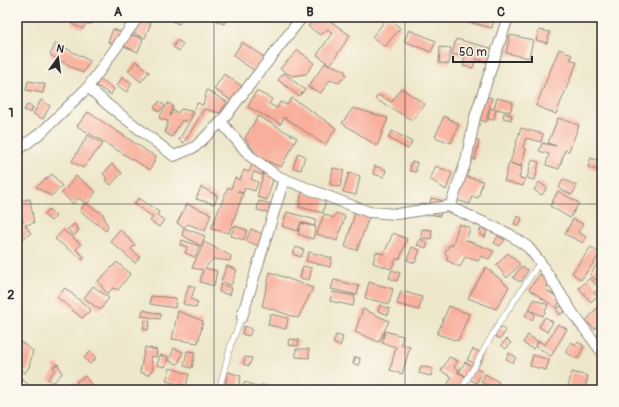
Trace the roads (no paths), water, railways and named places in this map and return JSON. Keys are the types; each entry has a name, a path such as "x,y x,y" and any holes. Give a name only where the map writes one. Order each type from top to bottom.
{"street":[{"path":"17,151 44,131 88,87 138,17"},
{"path":"88,87 108,105 174,156 195,147 222,122 302,17"},
{"path":"452,201 466,161 475,117 508,17"},
{"path":"222,122 250,156 284,179 369,212 397,214 448,206 509,234 528,247 540,262 574,315 602,352"},
{"path":"242,317 284,179"},
{"path":"17,383 26,390"}],"lane":[{"path":"461,390 498,325 540,262"},
{"path":"219,390 231,344 242,317"}]}
